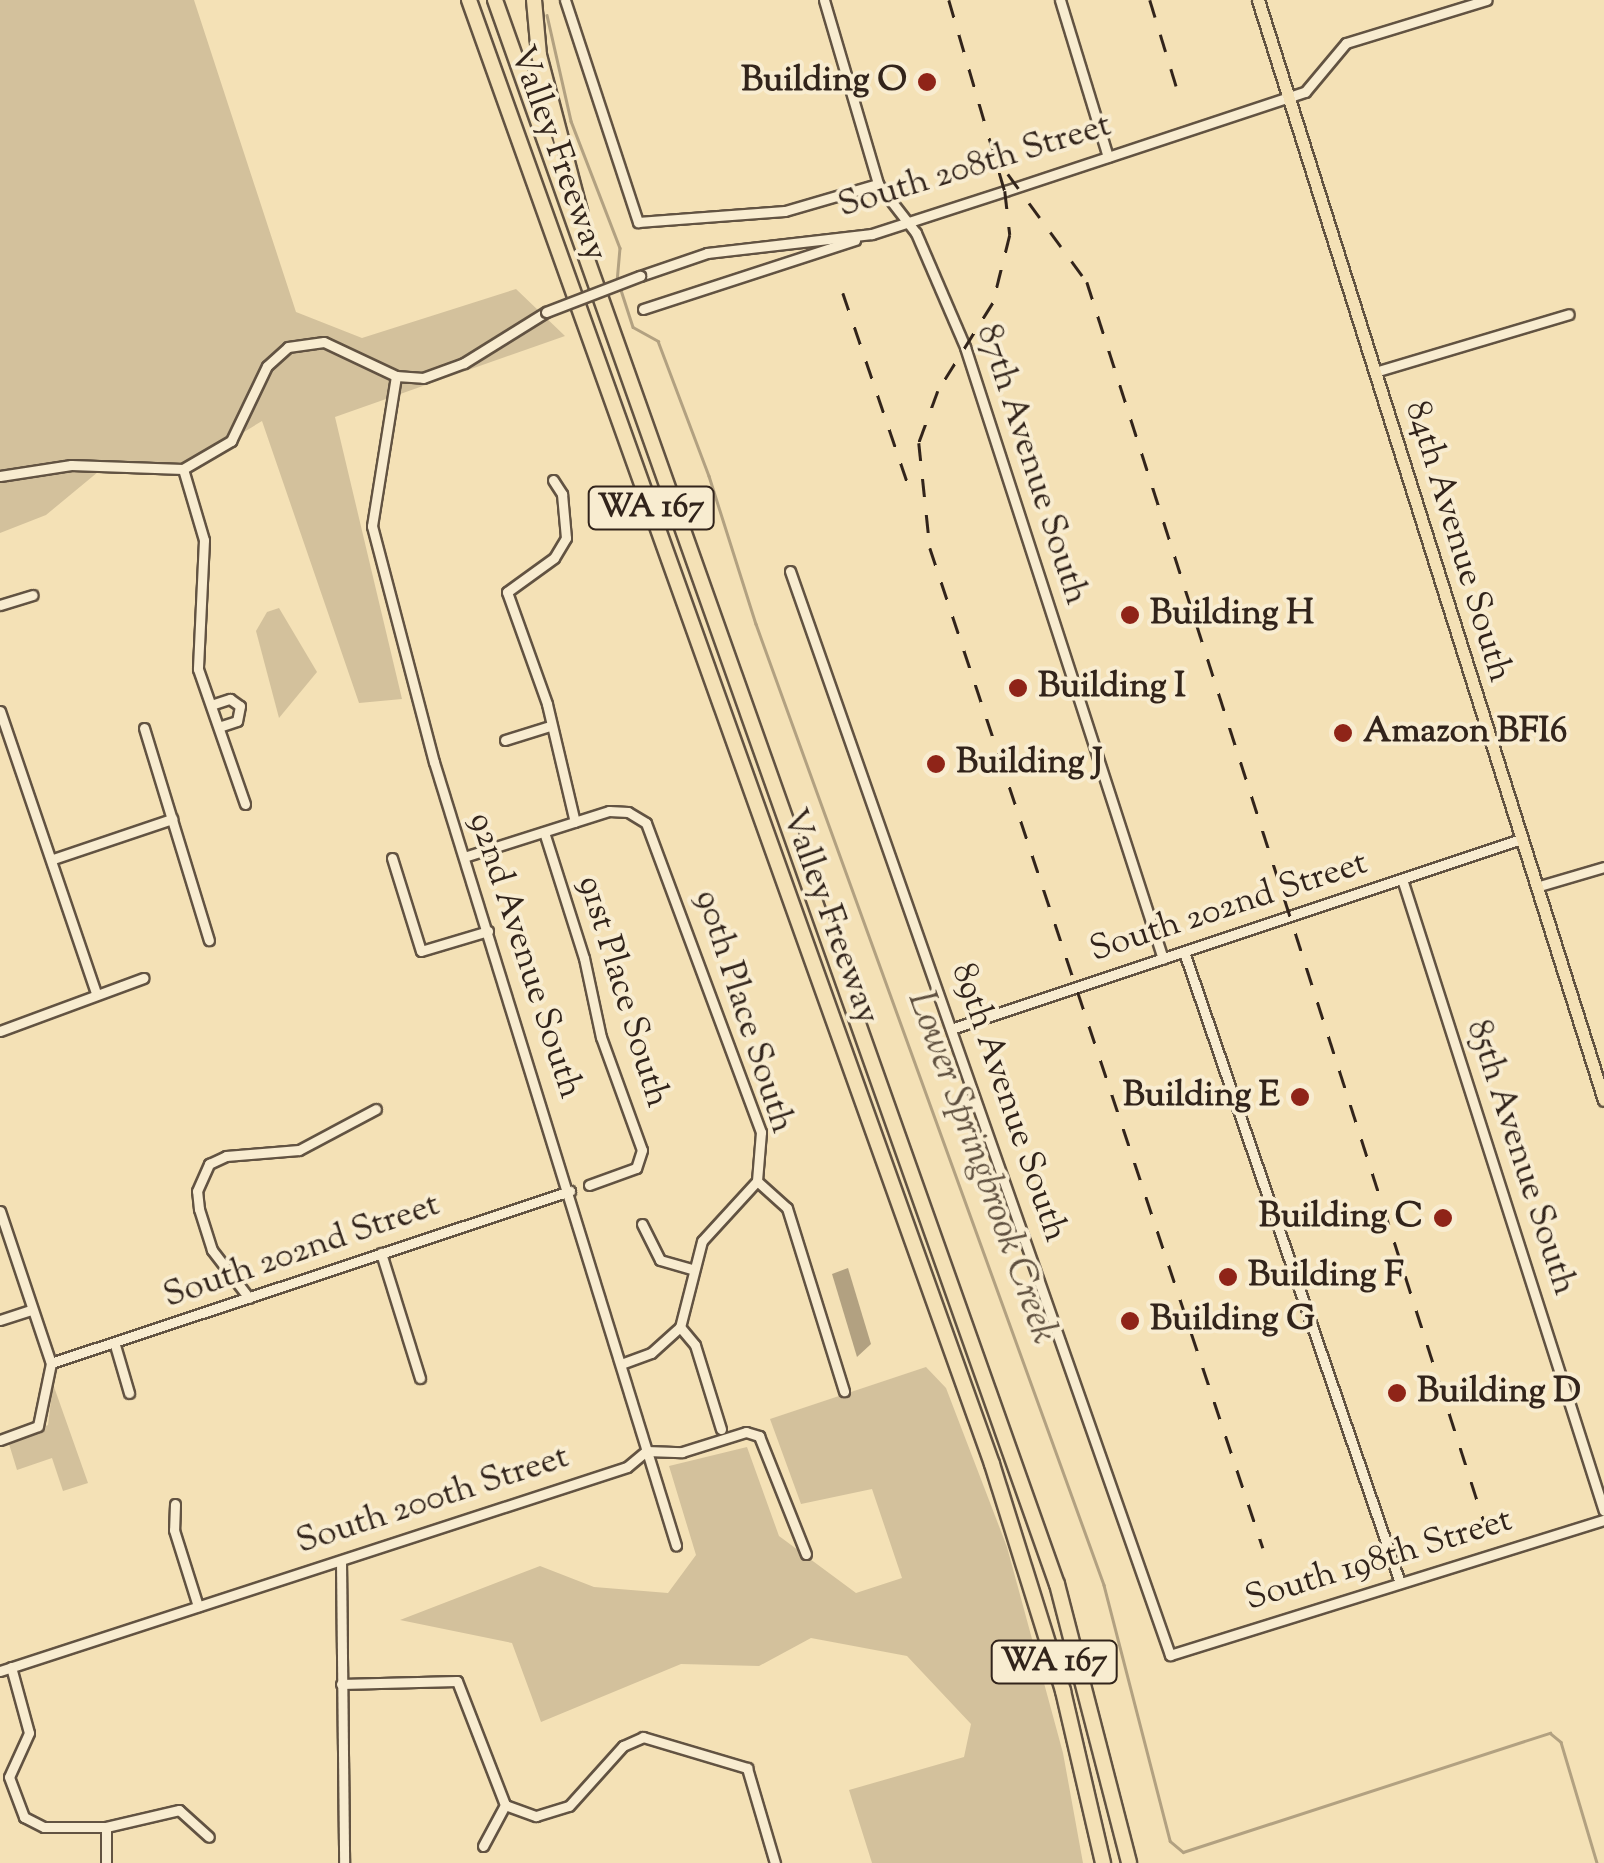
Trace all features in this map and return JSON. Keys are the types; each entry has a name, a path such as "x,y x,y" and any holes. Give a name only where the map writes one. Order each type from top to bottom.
{"highway":[{"name":"Valley Freeway","path":"469,0 992,1464 1063,1691 1103,1863"},
{"name":"Valley Freeway","path":"495,0 1052,1568 1129,1863"},
{"path":"534,0 539,55 590,260"},
{"path":"992,1464 1058,1646 1110,1863"}],"main road":[{"name":"84th Avenue South","path":"1258,0 1604,1100"}],"street":[{"path":"566,0 638,222 785,211 878,184"},
{"name":"87th Avenue South","path":"824,0 878,184 908,222 965,347 1162,959"},
{"path":"1060,0 1108,158"},
{"name":"South 208th Street","path":"396,376 445,372 546,312 707,253 872,234 1288,98 1314,87 1346,43 1488,0"},
{"path":"643,309 872,234"},
{"path":"1375,372 1569,314"},
{"path":"0,476 72,464 183,470 231,442 268,366 288,347 324,342 396,376"},
{"name":"92nd Avenue South","path":"396,376 372,526 464,857 647,1436 646,1451 676,1544"},
{"path":"183,470 204,540 197,660 245,804"},
{"path":"464,857 575,822 550,726 508,597 511,584 562,548 564,504 553,480"},
{"name":"89th Avenue South","path":"790,571 954,1028 1170,1654"},
{"path":"0,605 33,595"},
{"path":"211,704 230,699 240,706 237,720 219,727"},
{"path":"0,711 96,993"},
{"path":"506,740 550,726"},
{"path":"144,728 209,940"},
{"name":"90th Place South","path":"575,822 608,812 639,816 656,840 761,1132 757,1181 787,1208 844,1391"},
{"path":"53,859 172,818"},
{"name":"91st Place South","path":"544,832 584,958 601,1037 642,1150 636,1168 589,1185"},
{"name":"South 202nd Street","path":"954,1028 1521,839"},
{"path":"392,858 421,951 488,931"},
{"path":"1536,887 1604,866"},
{"name":"85th Avenue South","path":"1402,879 1604,1511"},
{"path":"1184,952 1400,1583"},
{"path":"0,1031 67,1012 96,993 143,978"},
{"path":"249,1298 205,1230 197,1191 204,1172 220,1157 300,1150 376,1109"},
{"path":"624,1363 651,1353 680,1327 694,1270 710,1230 757,1181"},
{"name":"South 202nd Street","path":"50,1363 115,1345 570,1191"},
{"path":"0,1211 50,1363 38,1426 0,1440"},
{"path":"642,1224 660,1260 694,1270"},
{"path":"381,1254 420,1378"},
{"path":"0,1320 30,1310"},
{"path":"680,1327 695,1345 721,1429"},
{"path":"115,1345 129,1393"},
{"name":"South 200th Street","path":"5,1669 627,1466 646,1451 682,1452 746,1432 759,1436 806,1554"},
{"path":"174,1504 174,1530 198,1606"},
{"name":"South 198th Street","path":"1170,1654 1604,1520"},
{"path":"340,1561 344,1863"},
{"path":"5,1669 29,1733 9,1777 19,1811 44,1827 106,1827 179,1810 209,1837"},
{"path":"341,1684 457,1681 505,1806 483,1846"},
{"path":"505,1806 536,1816 569,1806 623,1746 643,1736 746,1768 776,1863"},
{"path":"106,1827 106,1863"}],"shaded area":[{"path":"0,0 194,0 296,312 362,338 516,289 565,336 335,417 402,699 359,703 262,421 183,469 104,467 46,515 0,533"},
{"path":"279,608 317,672 279,718 256,631 267,612"},
{"path":"848,1268 871,1344 857,1357 832,1274"},
{"path":"926,1367 946,1388 1007,1547 1063,1753 1083,1863 872,1863 849,1790 964,1757 971,1724 907,1656 811,1638 759,1666 681,1664 541,1722 512,1643 400,1620 540,1566 594,1587 668,1593 696,1555 669,1466 747,1447 779,1536 856,1593 902,1578 872,1489 801,1504 770,1419"},
{"path":"53,1384 88,1483 63,1491 52,1458 17,1470 9,1444 48,1425"}],"waterway":[{"name":"Lower Springbrook Creek","path":"547,15 571,121 620,248 617,280"},
{"name":"Lower Springbrook Creek","path":"620,287 633,327 658,341 709,476 756,624 1104,1585 1170,1841 1183,1852 1550,1733 1561,1742 1597,1863"}],"railway":[{"path":"949,0 1005,191 1010,235 993,303 938,391 919,443 930,548 1263,1548"},
{"path":"1150,0 1180,98"},
{"path":"1008,174 1087,282 1487,1531"},
{"path":"843,293 912,496"}],"place":[{"name":"Building O","path":"927,82"},
{"name":"Building H","path":"1130,615"},
{"name":"Building I","path":"1018,688"},
{"name":"Amazon BFI6","path":"1343,733"},
{"name":"Building J","path":"936,764"},
{"name":"Building E","path":"1300,1097"},
{"name":"Building C","path":"1443,1218"},
{"name":"Building F","path":"1228,1277"},
{"name":"Building G","path":"1130,1321"},
{"name":"Building D","path":"1397,1393"}]}
